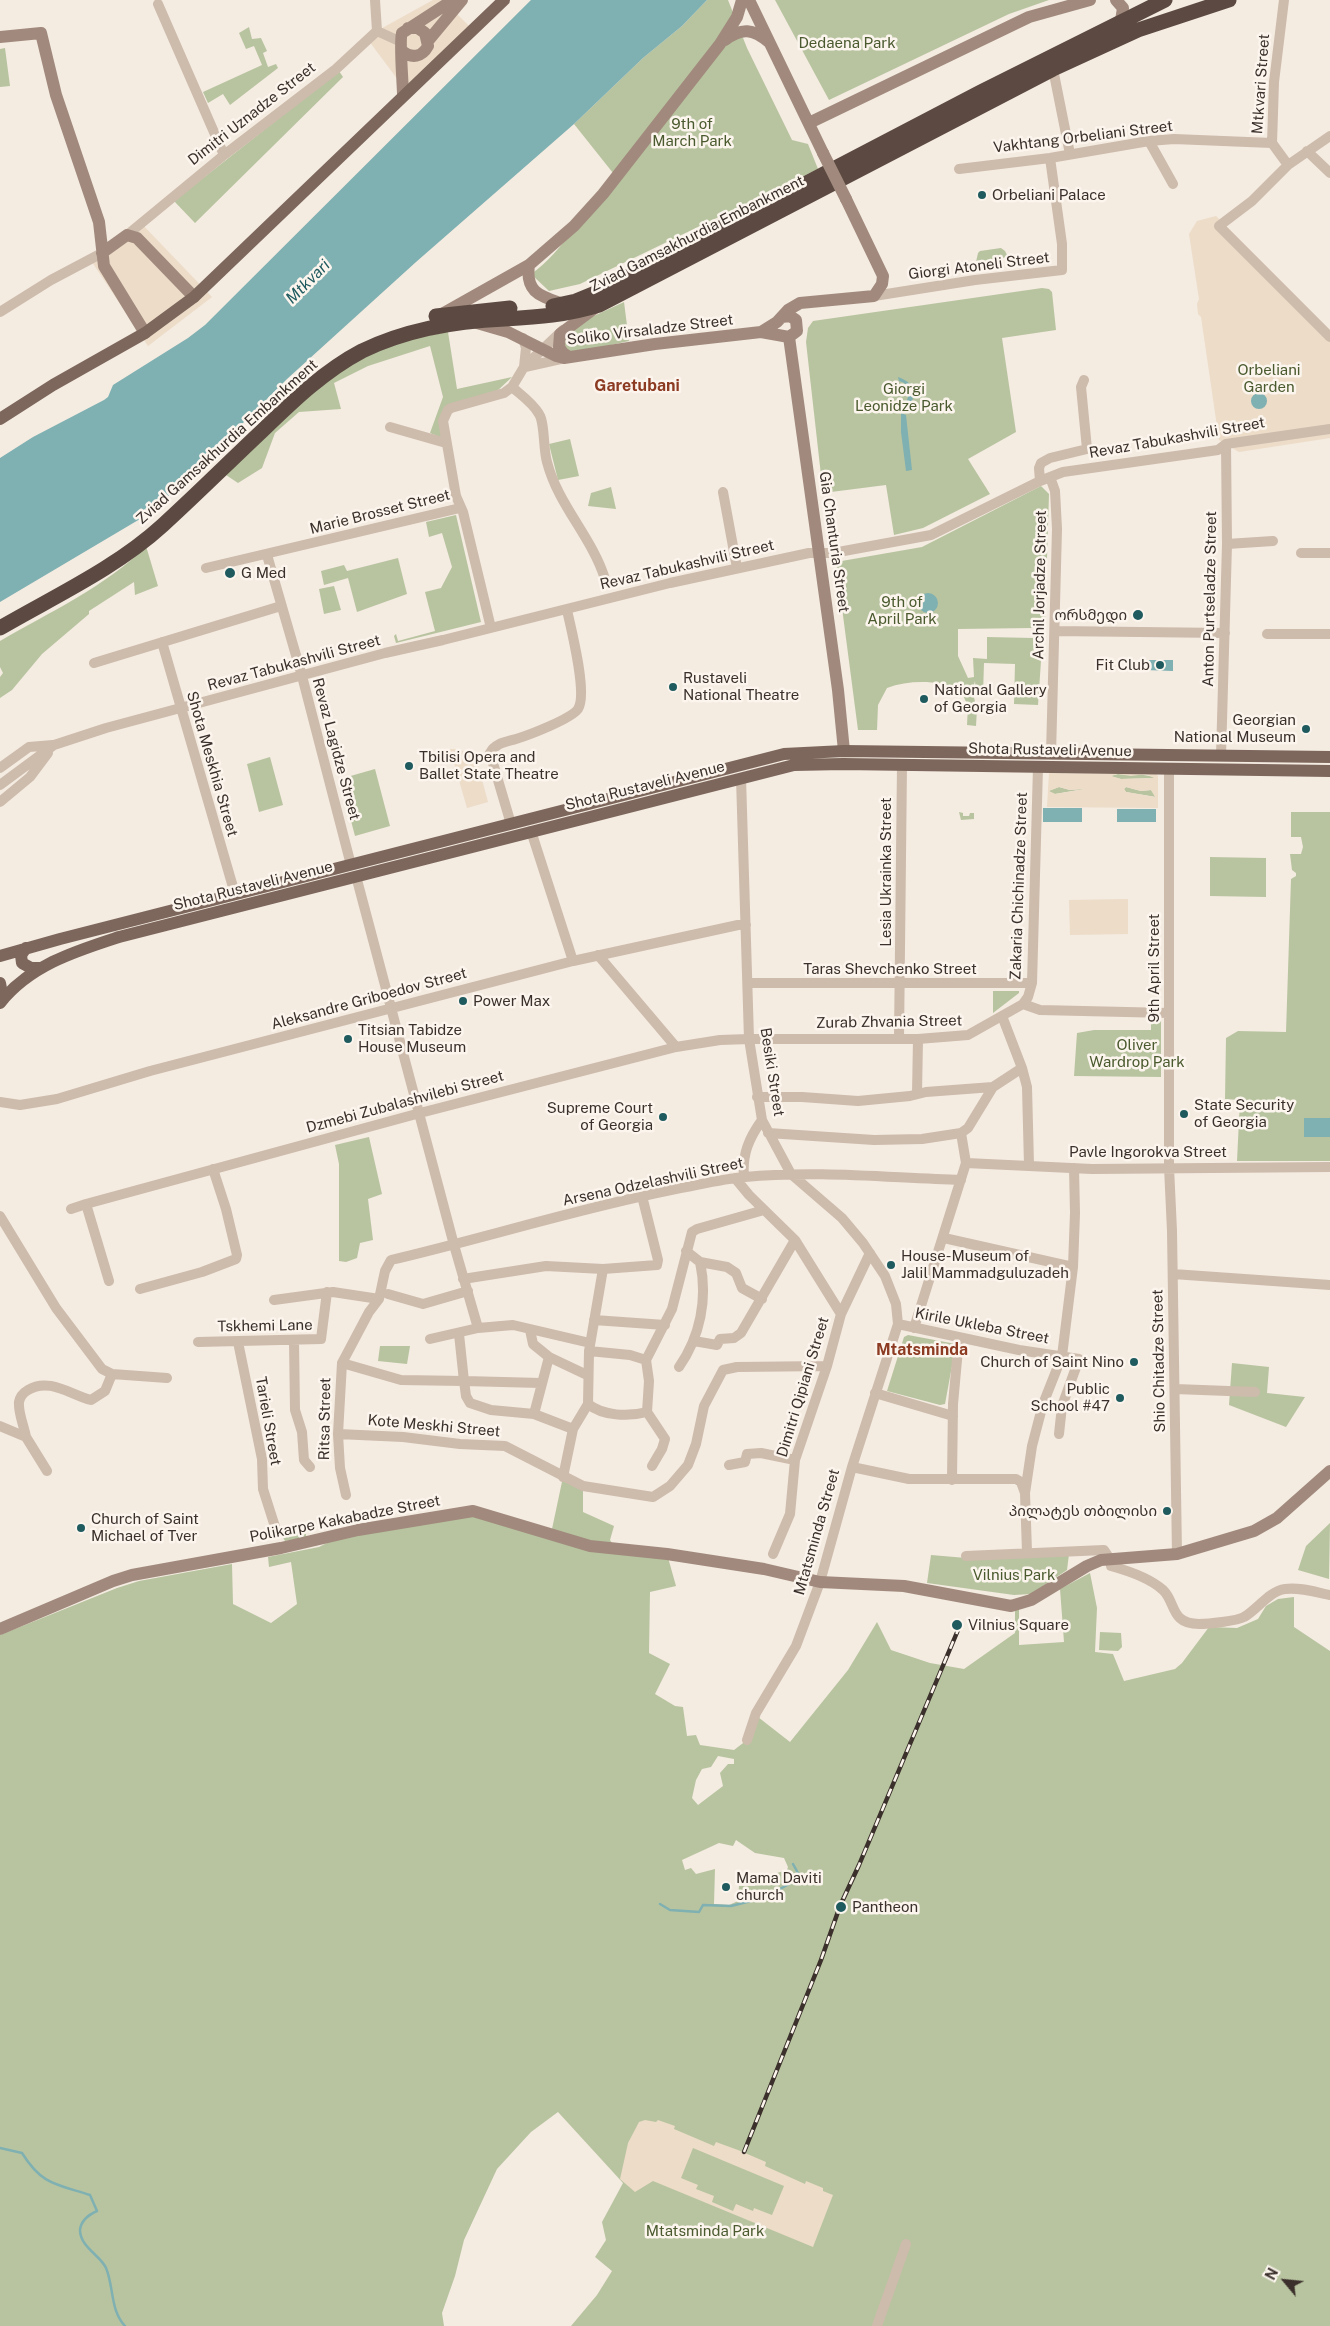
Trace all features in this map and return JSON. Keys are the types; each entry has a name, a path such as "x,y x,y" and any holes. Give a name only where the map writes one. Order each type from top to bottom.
{"highway":[{"name":"Zviad Gamsakhurdia Embankment","path":"0,618 116,549 143,530 281,399 329,360 348,348 419,320 440,315 563,304 598,292 1120,21 1165,0"},
{"name":"Zviad Gamsakhurdia Embankment","path":"0,628 97,572 150,536 296,398 334,368 363,351 404,335 433,327 579,312 598,305 1053,69 1138,30 1229,0"}],"main road":[{"path":"0,419 53,385 145,333 194,297 504,0"},
{"name":"Shota Rustaveli Avenue","path":"1,1000 41,968 68,953 511,824 784,754 844,751 1330,757"},
{"name":"Shota Rustaveli Avenue","path":"2,957 26,948 235,894 531,831 800,764 1330,771"},
{"path":"26,948 21,955 22,963 30,968 41,968"},
{"path":"0,983 1,1000"}],"street":[{"path":"375,0 377,31 413,56 421,54 462,0"},
{"path":"403,95 402,33 452,0"},
{"path":"440,315 529,266 574,226 603,194 720,44 736,19 742,0"},
{"path":"749,0 882,276 882,284 874,296 819,302 800,302 788,310 782,327 795,334 797,324 806,310 819,302"},
{"path":"809,123 1029,17 1090,0"},
{"path":"1116,0 1120,3 1123,10 1120,21"},
{"name":"Mtkvari Street","path":"1284,0 1274,82 1272,143 1288,165"},
{"path":"158,4 224,155"},
{"path":"408,28 422,30 427,45 440,61"},
{"path":"720,44 737,32 748,30 769,42"},
{"name":"Dimitri Uznadze Street","path":"0,312 124,238 224,155 336,69 377,31"},
{"path":"0,37 41,33 56,95 102,236 102,252 107,272 145,333"},
{"path":"1053,69 1070,154"},
{"path":"1330,136 1288,165 1252,201 1220,226 1330,337"},
{"name":"Vakhtang Orbeliani Street","path":"960,169 1050,158 1149,141 1174,139 1272,143"},
{"path":"1149,141 1173,184"},
{"path":"1308,151 1330,174"},
{"name":"Giorgi Atoneli Street","path":"874,296 975,280 1062,270 1062,244 1050,158"},
{"path":"102,236 137,238 194,297"},
{"path":"529,266 528,281 534,290 563,304"},
{"path":"598,305 563,330 542,349 524,367 512,387 539,413 543,423 542,439 547,463 555,486 569,513 583,532 605,579"},
{"name":"Soliko Virsaladze Street","path":"472,322 508,332 560,357 761,332 782,327"},
{"name":"Gia Chanturia Street","path":"782,327 819,553 844,751"},
{"path":"563,330 559,339 559,347 569,357"},
{"path":"523,338 526,348 524,367"},
{"path":"524,367 569,357"},
{"path":"1045,479 1039,468 1041,463 1050,458 1087,448 1081,386 1084,380"},
{"name":"Marie Brosset Street","path":"206,568 460,508 456,496 443,420 448,410 504,393 512,387"},
{"path":"390,427 446,443"},
{"name":"Revaz Tabukashvili Street","path":"54,745 138,719 385,653 567,610 667,583 819,553 833,553 931,535 1063,472 1218,450 1226,444 1328,427"},
{"name":"Anton Purtseladze Street","path":"1221,756 1227,544 1226,444"},
{"name":"Archil Jorjadze Street","path":"1045,479 1055,491 1057,520 1051,754"},
{"path":"724,492 737,568"},
{"path":"460,508 491,628"},
{"path":"1227,544 1273,541"},
{"path":"1302,553 1330,553"},
{"name":"Revaz Lagidze Street","path":"267,555 302,676 463,1280 478,1328"},
{"path":"94,663 282,606"},
{"path":"511,824 490,753 497,745 519,738 565,718 578,710 581,697 581,683 567,610"},
{"path":"1055,631 1225,633"},
{"path":"1267,634 1330,634"},
{"name":"Shota Meskhia Street","path":"162,642 235,894"},
{"path":"0,768 29,747 54,745"},
{"path":"0,784 54,745"},
{"path":"0,802 30,777 54,745"},
{"name":"Lesia Ukrainka Street","path":"899,1039 902,764"},
{"name":"Zakaria Chichinadze Street","path":"1023,1004 1028,998 1032,983 1038,766"},
{"name":"9th April Street","path":"1169,768 1169,1167"},
{"name":"Besiki Street","path":"741,778 749,1039 762,1120 791,1174 842,1218 870,1253 884,1276 896,1304 898,1324"},
{"path":"531,831 572,961"},
{"name":"Aleksandre Griboedov Street","path":"0,1102 27,1105 57,1099 150,1071 572,961 738,925 746,925"},
{"path":"598,955 676,1047"},
{"name":"Taras Shevchenko Street","path":"748,984 1032,983"},
{"path":"1023,1004 1040,1010 1169,1013"},
{"name":"Zurab Zhvania Street","path":"749,1039 918,1039 968,1036 1023,1004"},
{"path":"1002,1016 1022,1068 1027,1087 1029,1165"},
{"name":"Dzmebi Zubalashvilebi Street","path":"71,1210 86,1204 420,1113 676,1047 720,1040 749,1039"},
{"path":"917,1094 918,1039"},
{"path":"768,1133 874,1140 922,1139 961,1133 968,1128 993,1087 1022,1068"},
{"path":"757,1097 810,1097 858,1101 993,1087"},
{"path":"740,1177 745,1152 751,1136 762,1120"},
{"path":"914,1328 944,1238 966,1163 961,1133"},
{"name":"Pavle Ingorokva Street","path":"966,1163 1074,1168 1330,1167"},
{"name":"Shio Chitadze Street","path":"1169,1167 1173,1274 1177,1554"},
{"path":"1027,1552 1026,1494 1032,1446 1043,1404 1062,1356 1073,1267 1074,1168"},
{"path":"140,1289 202,1272 236,1259 237,1254 226,1209 213,1169"},
{"name":"Arsena Odzelashvili Street","path":"388,1265 392,1260 454,1245 533,1222 642,1196 740,1177 791,1174 961,1180"},
{"name":"Dimitri Qipiani Street","path":"740,1177 749,1195 795,1240 841,1314"},
{"path":"463,1280 546,1266 603,1269 657,1265 658,1260 642,1196"},
{"path":"86,1204 109,1281"},
{"path":"652,1466 662,1449 665,1438 647,1412 649,1381 646,1360 666,1325 692,1232 764,1210"},
{"path":"0,1216 56,1308 102,1369 112,1374 167,1378"},
{"path":"944,1238 1073,1267"},
{"path":"694,1342 717,1345 720,1338 734,1338 738,1335 762,1299 795,1240"},
{"path":"686,1251 700,1262 727,1267 736,1273 742,1288 762,1299"},
{"name":"Dimitri Qipiani Street","path":"773,1554 790,1514 795,1460 827,1366 841,1314 870,1253"},
{"path":"679,1367 694,1342 701,1322 702,1272 700,1262"},
{"name":"Ritsa Street","path":"346,1495 340,1468 338,1434 342,1363 369,1312 384,1296 388,1265"},
{"path":"563,1477 573,1429 592,1407 587,1375 603,1269"},
{"path":"1173,1274 1330,1285"},
{"path":"274,1300 327,1292 384,1296 423,1304 468,1291"},
{"name":"Tskhemi Lane","path":"198,1342 322,1339 327,1292"},
{"path":"594,1320 666,1325"},
{"name":"Kirile Ukleba Street","path":"898,1324 1019,1350 1062,1356"},
{"name":"Mtatsminda Street","path":"746,1740 756,1713 796,1646 820,1582 852,1467 898,1324"},
{"path":"430,1338 459,1334 478,1328 513,1325 590,1347 646,1360"},
{"path":"530,1330 533,1344 549,1357 587,1375"},
{"path":"459,1334 466,1396 470,1403 491,1410 534,1414 573,1429"},
{"path":"952,1480 953,1416 959,1338"},
{"path":"294,1341 295,1410 302,1432 304,1460 310,1467"},
{"name":"Tarieli Street","path":"238,1342 262,1459 262,1489 276,1533"},
{"path":"1059,1434 1062,1406 1079,1360 1062,1356"},
{"path":"534,1414 549,1357"},
{"path":"342,1363 401,1380 541,1383"},
{"name":"Kote Meskhi Street","path":"338,1434 403,1437 460,1444 505,1446 583,1486 656,1496 670,1486 688,1465 696,1444 704,1406 723,1370 737,1367 827,1366"},
{"path":"47,1471 26,1437 19,1407 19,1399 23,1393 38,1385 48,1386 92,1400 105,1391 112,1374"},
{"path":"1175,1389 1255,1392"},
{"path":"875,1393 953,1416"},
{"path":"592,1407 632,1416 647,1412"},
{"path":"0,1426 26,1437"},
{"path":"729,1465 745,1462 747,1454 761,1453 795,1460"},
{"path":"852,1467 909,1479 1016,1479 1021,1482 1026,1494"},
{"name":"Polikarpe Kakabadze Street","path":"0,1629 113,1581 132,1575 230,1559 358,1530 473,1511 490,1514 590,1546 686,1557 764,1570 820,1582 904,1586 1011,1606 1031,1600 1094,1562 1177,1554 1254,1531 1277,1518 1330,1471"},
{"path":"966,1556 1104,1550 1110,1559 1111,1566 1127,1571 1157,1586 1169,1598 1172,1609 1184,1621 1198,1624 1242,1618 1282,1589 1300,1588 1330,1596"},
{"path":"877,2326 906,2244"}],"green space":[{"name":"9th of March Park","path":"707,0 728,0 747,48 792,140 808,144 818,169 580,284 549,291 531,274 564,241 613,173 574,124 643,58 682,26"},
{"name":"Dedaena Park","path":"775,0 1049,0 1009,14 829,100"},
{"path":"249,27 252,39 261,38 267,51 263,53 268,67 276,64 278,68 230,105 223,94 208,103 203,92 262,65 254,46 246,49 239,33"},
{"path":"5,48 10,86 0,87 0,49"},
{"path":"339,71 343,77 195,223 174,201"},
{"path":"1001,248 1008,257 976,262 980,251"},
{"name":"Giorgi Leonidze Park","path":"1042,288 1049,289 1052,292 1056,330 1002,338 1016,432 968,459 990,494 923,528 894,535 886,485 823,493 806,342 808,328 813,321"},
{"path":"624,302 629,341 571,354 563,348 568,328"},
{"path":"448,332 457,389 512,377 495,393 453,405 442,438 430,433 443,397 430,346 368,366 334,383 341,409 299,412 275,433 262,468 238,483 223,473 328,378 356,361 404,340"},
{"path":"570,439 579,476 558,480 549,444"},
{"name":"9th of April Park","path":"1041,486 1049,494 1045,623 1037,623 1032,628 958,629 958,656 968,678 974,677 973,658 987,659 987,637 1033,638 1033,645 1042,646 1038,705 1014,704 1015,664 984,663 983,695 976,694 975,681 974,685 971,686 977,709 976,726 967,725 968,706 960,689 942,684 914,682 887,688 878,705 877,730 858,730 836,562 922,547"},
{"path":"611,487 616,509 588,506 591,493"},
{"path":"456,515 481,622 396,643 394,636 396,634 398,641 435,631 425,592 441,588 452,567 442,533 429,537 426,522"},
{"path":"146,546 158,586 135,595 134,582 89,611 89,614 42,654 12,690 0,698 0,677 3,673 0,667 0,641 95,586 113,574"},
{"path":"398,558 407,594 357,612 348,578 324,585 321,571 344,565 347,571"},
{"path":"334,586 341,610 324,614 319,589"},
{"path":"270,757 283,805 259,812 247,764"},
{"path":"375,769 390,826 355,836 340,779"},
{"path":"1118,774 1142,775 1156,778 1121,779 1110,776"},
{"path":"1059,787 1070,790 1090,788 1055,794 1048,791"},
{"path":"1126,787 1141,791 1151,790 1156,797 1126,792 1124,789"},
{"path":"959,812 963,813 963,816 969,816 970,813 974,813 974,819 961,820"},
{"path":"1291,812 1330,812 1330,1161 1237,1161 1240,1100 1225,1099 1226,1038 1238,1031 1286,1032 1291,879 1296,876 1296,873 1292,870 1290,854 1301,854 1303,847 1301,837 1291,837"},
{"path":"1210,857 1266,858 1266,897 1210,896"},
{"path":"993,991 1019,991 1019,993 993,1013"},
{"name":"Oliver Wardrop Park","path":"1151,1020 1161,1021 1161,1077 1074,1076 1077,1033 1094,1030 1151,1030"},
{"path":"369,1137 382,1194 368,1199 373,1240 360,1243 357,1258 346,1262 339,1261 339,1164 335,1145"},
{"path":"908,1335 956,1344 945,1404 940,1405 887,1391 904,1337"},
{"path":"380,1346 410,1346 407,1364 378,1361"},
{"path":"1232,1363 1269,1367 1267,1393 1305,1397 1286,1427 1229,1405"},
{"name":"Mtatsminda Park","path":"563,1477 583,1486 583,1512 614,1526 610,1540 612,1543 667,1554 676,1586 650,1592 649,1653 670,1664 655,1694 675,1706 683,1707 687,1736 696,1735 700,1745 734,1750 747,1740 758,1717 790,1742 848,1670 877,1622 891,1650 930,1663 964,1669 1015,1633 1015,1610 1019,1606 1019,1645 1064,1642 1060,1589 1090,1573 1097,1608 1095,1652 1113,1654 1124,1681 1175,1669 1182,1663 1209,1627 1237,1628 1258,1619 1266,1606 1278,1599 1294,1597 1294,1627 1330,1651 1330,2326 571,2326 597,2295 612,2271 595,2257 606,2240 602,2222 623,2183 558,2112 531,2132 497,2169 464,2240 455,2276 442,2313 444,2326 0,2326 0,1635 139,1581 232,1564 233,1604 271,1623 297,1604 291,1562 269,1567 268,1557 319,1547 360,1526 477,1510 552,1529","holes":["718,1756 734,1759 734,1764 728,1764 720,1773 723,1786 698,1805 692,1798 696,1780 702,1769 711,1767","736,1840 755,1853 784,1858 788,1867 787,1870 777,1873 776,1876 757,1873 755,1886 739,1886 738,1901 729,1905 714,1904 715,1869 696,1874 691,1868 685,1870 682,1860 719,1843 733,1846"]},
{"path":"1330,1523 1329,1579 1298,1570 1306,1546"},
{"path":"306,1526 306,1538 285,1541 279,1531"},
{"name":"Vilnius Park","path":"1069,1554 1067,1570 1031,1594 1014,1595 927,1583 931,1555 978,1559"},
{"path":"1100,1632 1121,1633 1122,1647 1118,1651 1099,1650"}],"shaded area":[{"path":"433,0 443,0 470,27 404,88 366,37"},
{"path":"1216,216 1330,330 1330,438 1239,452 1219,440 1201,317 1198,314 1197,304 1199,299 1189,234 1197,221"},
{"path":"138,220 212,297 148,346 92,262"},
{"path":"450,749 458,749 476,757 488,802 467,808"},
{"path":"1049,773 1156,774 1158,776 1158,808 1047,807","holes":["1118,774 1131,776 1146,774 1154,778 1121,779 1111,776","1059,787 1070,790 1085,789 1055,794 1049,791","1126,787 1141,791 1151,790 1155,797 1126,792 1124,789"]},
{"path":"1128,899 1128,934 1070,935 1069,900"},
{"path":"645,2120 656,2122 658,2120 675,2126 674,2129 714,2146 716,2142 766,2162 765,2166 805,2184 806,2181 823,2188 823,2191 833,2195 813,2247 653,2181 635,2192 620,2179 628,2143 639,2122","holes":["693,2148 784,2186 772,2215 754,2208 753,2211 736,2204 733,2211 712,2202 714,2196 696,2189 698,2185 681,2178"]}],"water":[{"name":"Mtkvari","path":"531,0 707,0 682,26 643,58 574,124 416,262 287,379 177,489 140,519 0,602 0,458 33,437 104,400 108,397 113,385 188,338 205,325"},
{"path":"898,377 907,382 912,389 913,397 909,407 905,405 909,394 908,387 899,381"},
{"path":"1259,393 1265,395 1267,401 1265,407 1259,409 1253,407 1251,401 1253,395"},
{"path":"901,413 906,415 912,470 906,471 901,432"},
{"path":"928,593 935,596 938,603 935,610 928,613 921,610 918,603 921,596"},
{"name":"Fit Club","path":"1146,660 1173,660 1173,671 1145,670"},
{"path":"1043,808 1082,808 1082,822 1043,822"},
{"path":"1117,809 1156,809 1156,822 1117,822"},
{"path":"1304,1118 1330,1118 1330,1137 1304,1137"}],"waterway":[{"path":"780,1889 798,1879 798,1873 793,1864"},
{"path":"660,1904 670,1910 699,1912 703,1905 731,1906 779,1894"},
{"path":"0,2148 22,2153 36,2172 51,2182 90,2195 97,2211 83,2221 80,2230 81,2236 83,2241 106,2268 117,2313 125,2326"}],"railway":[{"path":"744,2152 821,1960 840,1906 958,1630"}],"place":[{"name":"Orbeliani Palace","path":"982,195"},
{"name":"G Med","path":"230,573"},
{"name":"ორსმედი","path":"1138,615"},
{"name":"Fit Club","path":"1160,665"},
{"name":"Rustaveli National Theatre","path":"673,687"},
{"name":"National Gallery of Georgia","path":"924,699"},
{"name":"Georgian National Museum","path":"1306,729"},
{"name":"Tbilisi Opera and Ballet State Theatre","path":"409,766"},
{"name":"Power Max","path":"463,1001"},
{"name":"Titsian Tabidze House Museum","path":"348,1039"},
{"name":"State Security of Georgia","path":"1184,1114"},
{"name":"Supreme Court of Georgia","path":"663,1117"},
{"name":"House-Museum of Jalil Mammadguluzadeh","path":"891,1265"},
{"name":"Church of Saint Nino","path":"1134,1362"},
{"name":"Public School #47","path":"1120,1398"},
{"name":"პილატეს თბილისი","path":"1167,1511"},
{"name":"Church of Saint Michael of Tver","path":"81,1528"},
{"name":"Vilnius Square","path":"957,1625"},
{"name":"Mama Daviti church","path":"726,1887"},
{"name":"Pantheon","path":"841,1907"}],"district":[{"name":"Garetubani","path":"637,386"},
{"name":"Mtatsminda","path":"922,1350"}],"park label":[{"name":"Orbeliani Garden","path":"1269,378"}]}
